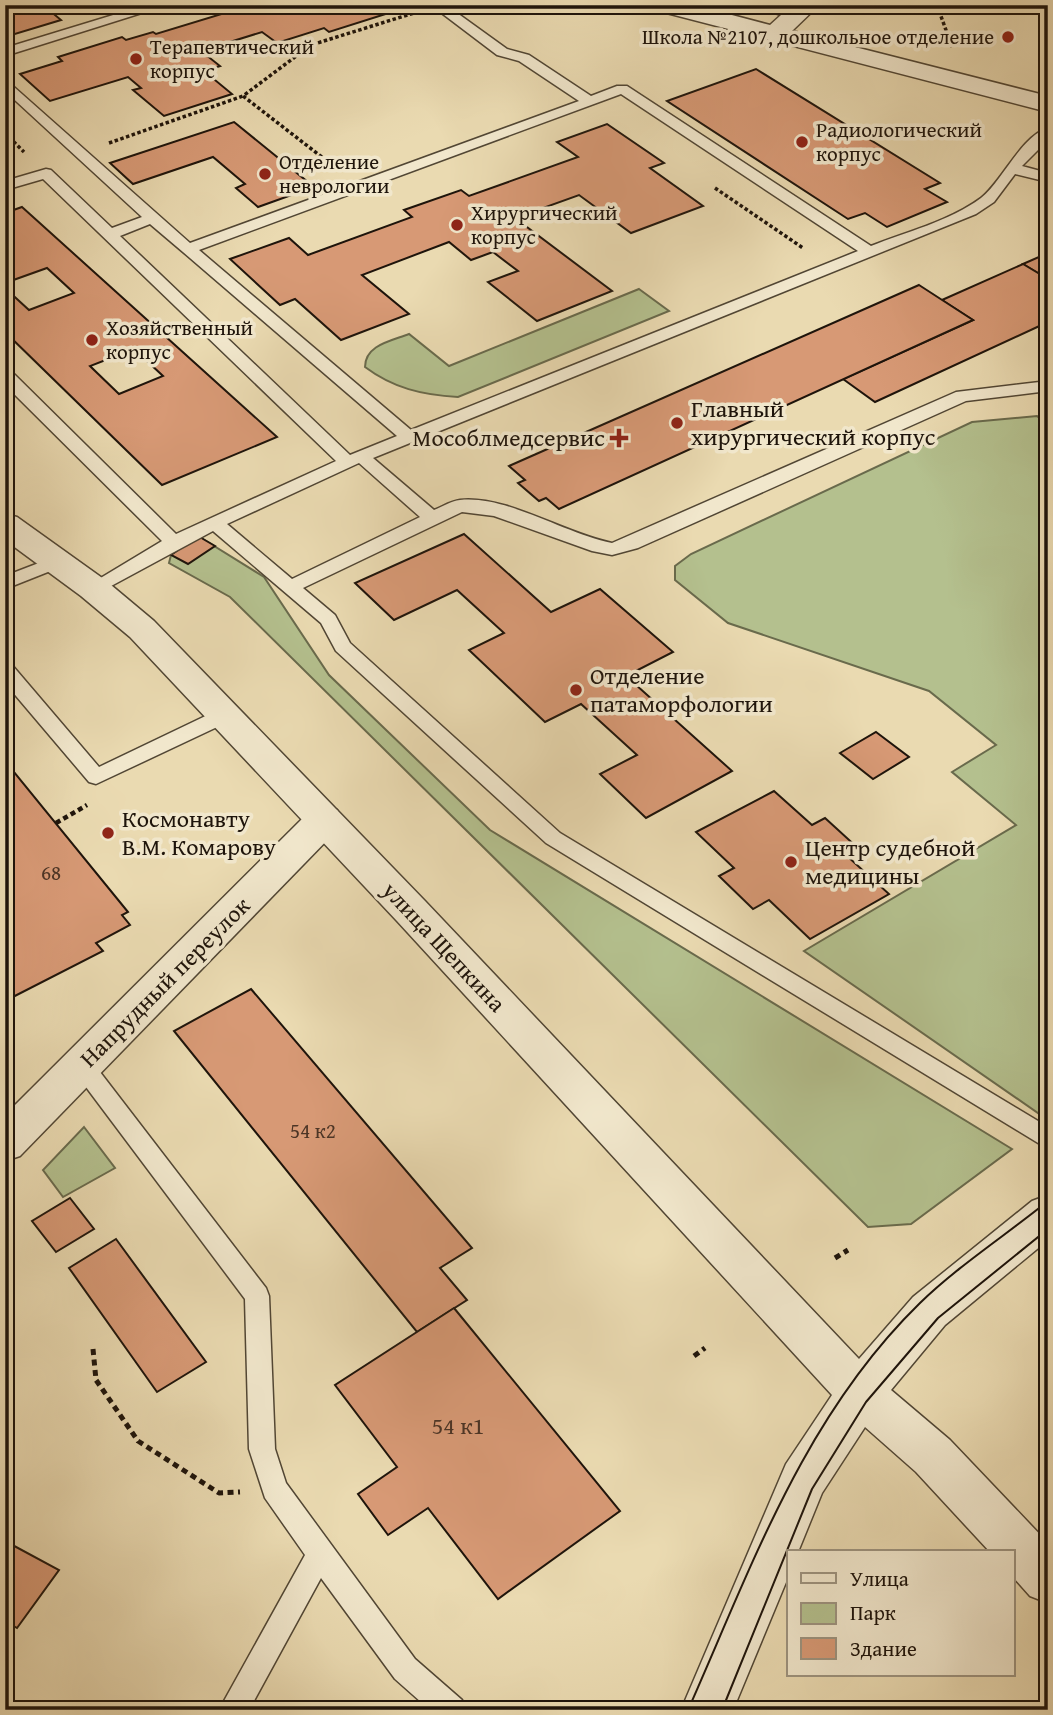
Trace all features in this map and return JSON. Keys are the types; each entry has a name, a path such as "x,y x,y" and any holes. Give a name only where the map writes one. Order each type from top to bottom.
{"street":[{"path":"664,5 1048,104"},
{"path":"775,33 801,10"},
{"name":"улица Щепкина","path":"5,524 93,587 142,629 860,1393 933,1456 1048,1579"},
{"name":"Напрудный переулок","path":"5,1143 324,820"},
{"path":"706,1710 803,1480 860,1393 929,1311 1048,1214"}],"lane":[{"path":"5,52 160,5"},
{"path":"757,5 801,10"},
{"path":"436,6 502,52 524,58 590,102"},
{"path":"5,83 152,218 409,437"},
{"path":"188,249 622,89 870,252"},
{"path":"93,587 174,542 354,459 971,212 989,200 1012,169 1048,132"},
{"path":"1012,169 1048,178"},
{"path":"5,186 46,173 354,459 432,518"},
{"path":"110,234 152,218"},
{"path":"5,375 174,542"},
{"path":"290,587 459,506 498,510 612,549 632,544 962,396 1048,386"},
{"path":"214,523 328,619 343,647 553,838 1048,1139"},
{"path":"5,583 57,562"},
{"path":"5,670 96,777 225,715"},
{"path":"82,1065 257,1296 262,1449 274,1489 405,1669 452,1710"},
{"path":"233,1710 320,1554"}],"path":[{"path":"937,5 954,53"},
{"path":"82,153 243,96 311,45 436,6"},
{"path":"243,96 358,186"},
{"path":"835,1258 848,1250"},
{"path":"694,1356 705,1348"},
{"path":"93,1349 96,1380 138,1441 219,1493 274,1489"}],"green space":[{"path":"639,289 669,311 458,397 408,389 365,367 369,354 374,349 409,334 449,366"},
{"path":"1037,416 1048,425 1048,1120 804,951 1016,825 952,772 996,745 929,691 728,623 675,580 675,566 691,554 972,422"},
{"path":"198,536 264,577 329,675 490,830 1012,1149 911,1224 868,1227 230,597 169,563 171,555"},
{"path":"84,1127 115,1168 63,1197 43,1170"}],"building":[{"path":"15,5 43,5 61,20 5,37 5,13 20,9"},
{"name":"Терапевтический корпус","path":"251,5 414,5 329,32 324,28 277,43 262,32 201,51 220,66 204,71 232,94 164,116 133,90 141,88 128,77 50,101 20,74 62,61 58,57 122,37 126,40 153,32 156,34"},
{"name":"Радиологический корпус","path":"756,69 940,183 925,189 947,202 887,227 865,213 848,219 667,101"},
{"name":"Отделение неврологии","path":"234,122 314,187 258,207 236,188 245,184 213,157 133,184 110,163"},
{"name":"Хирургический корпус","path":"607,124 664,163 650,168 703,206 631,233 579,195 515,218 612,291 537,321 488,282 518,271 493,252 471,260 449,242 362,275 409,314 341,340 295,299 280,305 230,259 289,238 308,255 412,217 404,210 461,190 469,196 578,157 557,142"},
{"name":"Хозяйственный корпус","path":"22,207 277,437 162,485 5,332 5,288 29,310 74,293 47,268 5,283 5,213","holes":["134,349 163,376 119,394 90,366"]},
{"path":"1048,253 1048,279 1023,264"},
{"path":"1023,264 1048,279 1048,322 875,402 843,379 973,320 942,300"},
{"name":"Главный хирургический корпус","path":"919,285 973,320 559,509 546,498 539,501 518,483 525,480 509,466"},
{"name":"Отделение патаморфологии","path":"464,534 551,612 600,589 673,652 626,676 732,771 646,818 600,774 637,755 581,704 545,722 469,650 504,633 457,590 394,620 355,583"},
{"path":"198,536 215,546 188,564 171,555"},
{"path":"876,732 909,757 873,779 840,753"},
{"path":"5,761 128,912 122,915 130,925 96,943 103,951 5,1001"},
{"name":"Центр судебной медицины","path":"774,791 812,825 825,818 859,849 847,856 889,894 810,939 769,900 753,909 719,876 734,868 696,832"},
{"path":"251,989 472,1248 440,1268 467,1300 417,1332 174,1031"},
{"path":"70,1198 94,1229 56,1252 32,1221"},
{"path":"116,1239 206,1362 157,1392 69,1268"},
{"path":"454,1308 620,1511 498,1599 428,1508 388,1535 358,1494 397,1467 335,1385"},
{"path":"5,1541 59,1570 17,1628 5,1621"}],"tram line":[{"path":"688,1710 784,1495 812,1443 844,1394 879,1347 920,1303 966,1263 1048,1201"},
{"path":"787,1550 812,1489 866,1402 938,1318 1048,1229"},
{"path":"722,1710 787,1550"}],"place":[{"name":"Школа №2107, дошкольное отделение","path":"1008,37"},
{"name":"Терапевтический корпус","path":"136,59"},
{"name":"Радиологический корпус","path":"802,142"},
{"name":"Отделение неврологии","path":"265,174"},
{"name":"Хирургический корпус","path":"457,225"},
{"name":"Хозяйственный корпус","path":"92,340"},
{"name":"Главный хирургический корпус","path":"677,423"},
{"name":"Мособлмедсервис","path":"619,438"},
{"name":"Отделение патаморфологии","path":"576,690"},
{"name":"Космонавту В.М. Комарову","path":"108,833"},
{"name":"Центр судебной медицины","path":"791,862"}]}
